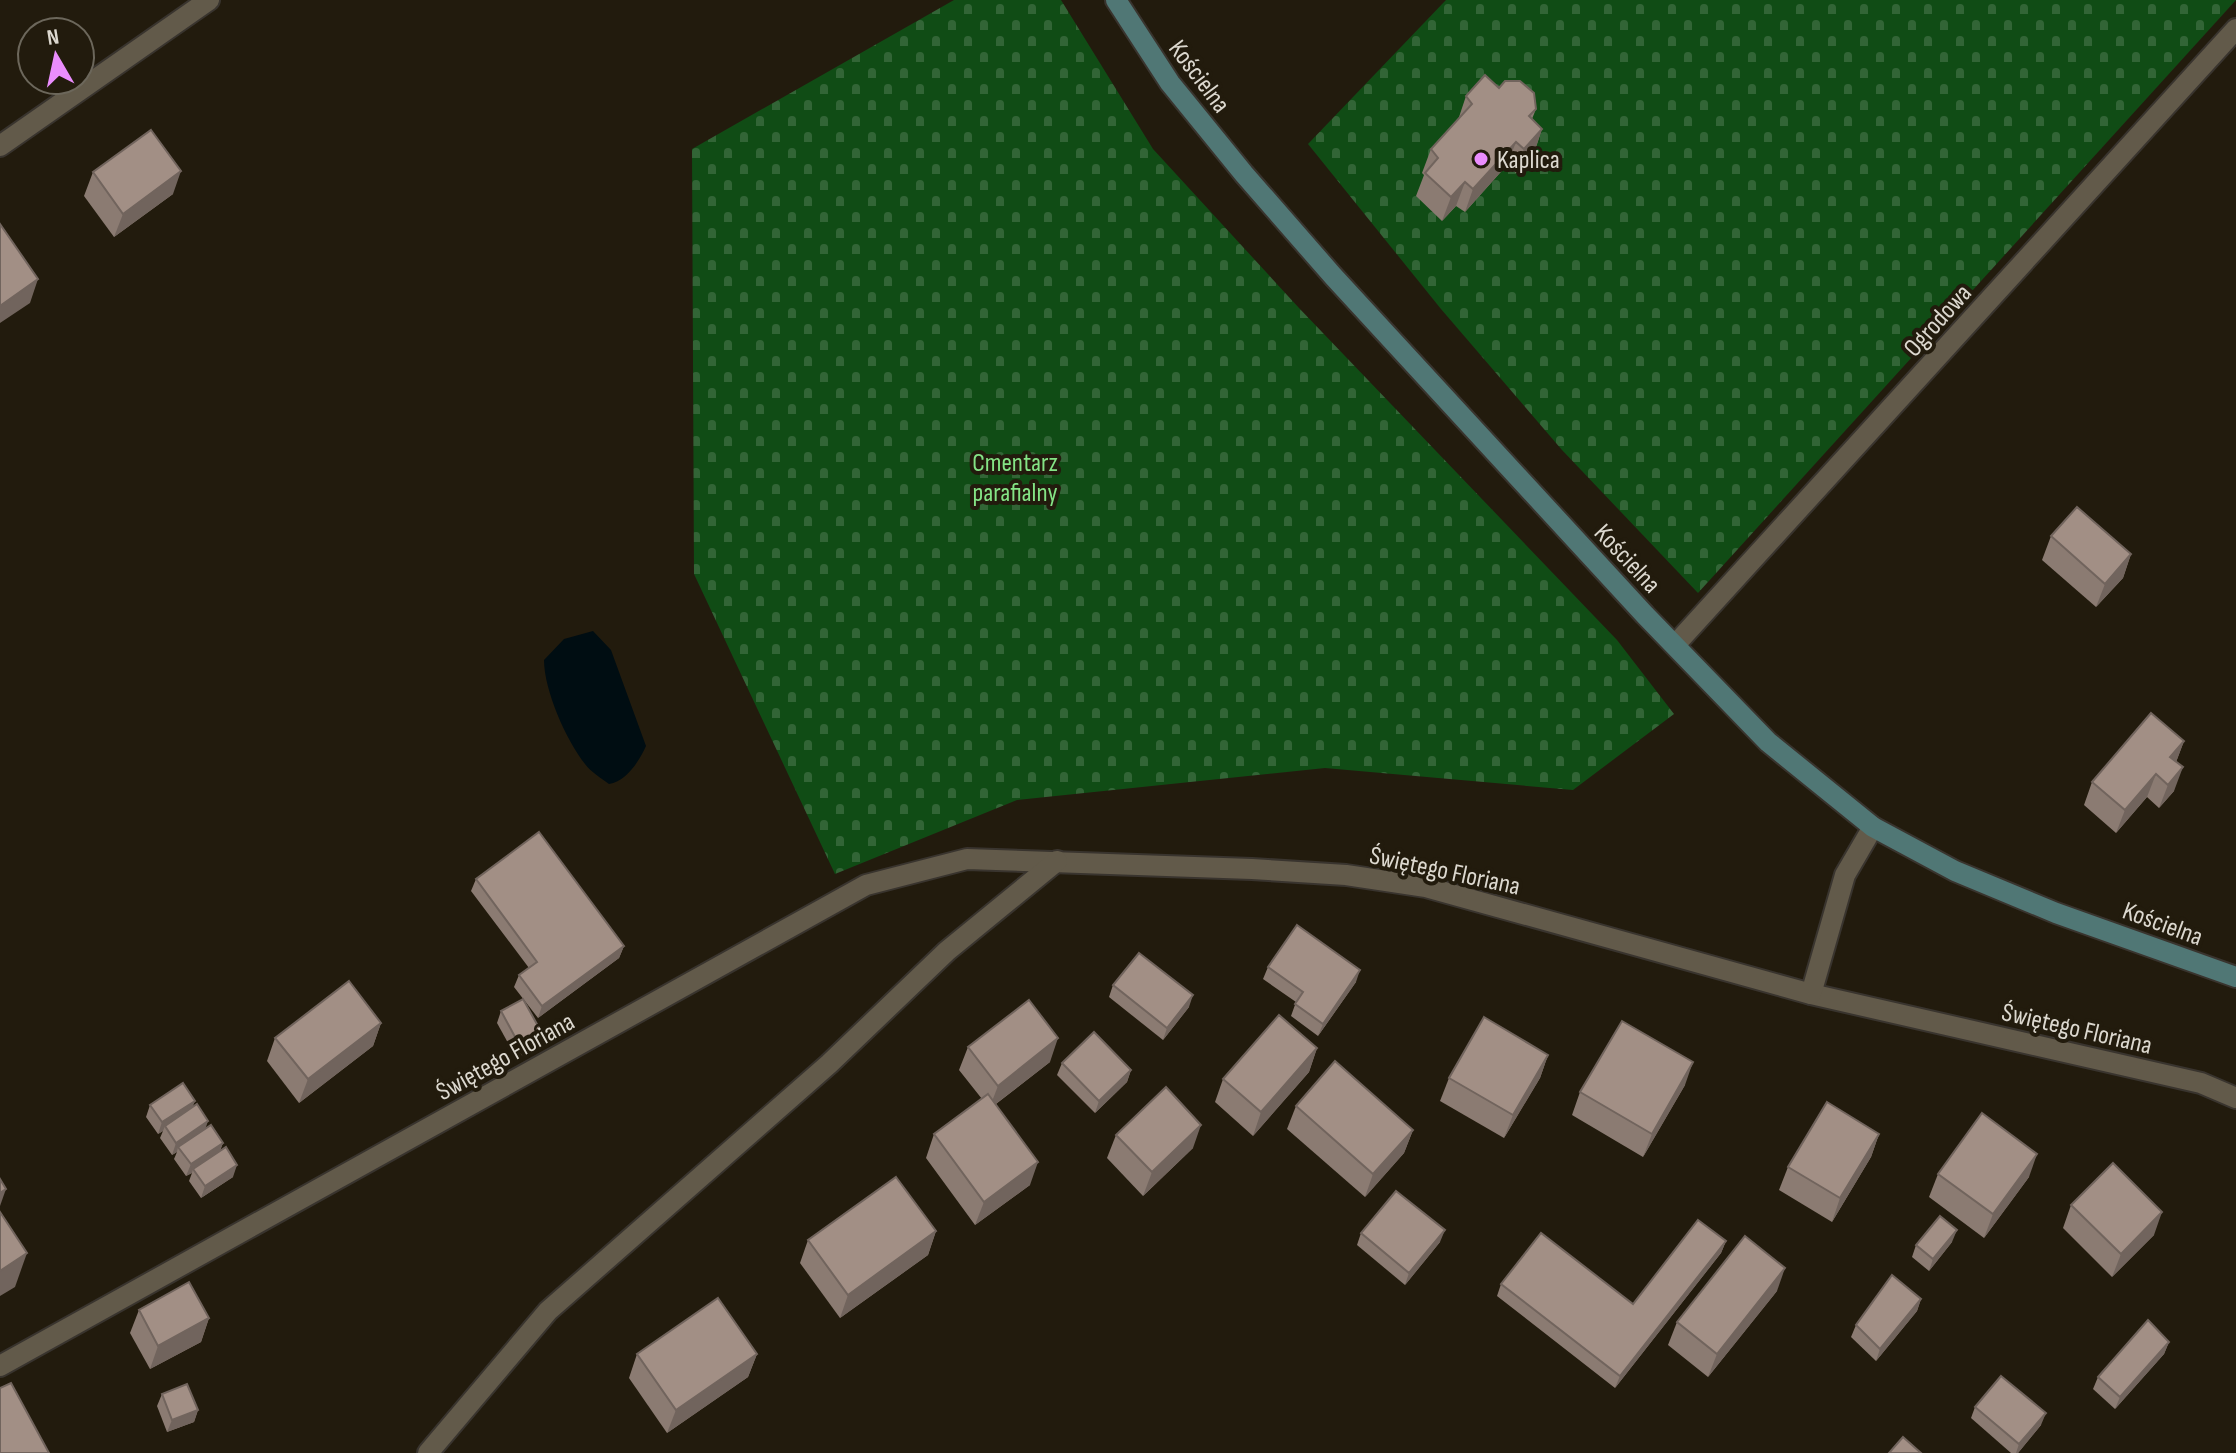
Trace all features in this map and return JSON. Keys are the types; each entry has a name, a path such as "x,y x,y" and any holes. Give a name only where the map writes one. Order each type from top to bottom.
{"street":[{"path":"0,146 209,0"},
{"name":"Kościelna","path":"1116,0 1170,83 1244,174 1343,287 1768,742 1873,827 1969,877 2056,913 2236,977"},
{"name":"Ogrodowa","path":"1675,645 2236,29"},
{"path":"1811,994 1845,875 1873,827"},
{"name":"Świętego Floriana","path":"0,1366 866,885 967,859 1346,875 1426,887 1811,994 2201,1083 2236,1098"},
{"path":"428,1453 548,1311 829,1064 947,951 1057,861"}],"green space":[{"name":"Cmentarz parafialny","path":"954,0 1061,0 1153,149 1299,308 1617,640 1674,714 1573,790 1325,768 1017,800 835,874 694,574 692,149"},
{"path":"1446,0 2236,0 1698,593 1562,450 1441,309 1308,144"}],"shaded area":[{"path":"593,631 611,650 646,746 627,775 609,784 587,767 571,742 557,714 545,672 544,660 564,639"}],"building":[{"name":"Kaplica","path":"1485,75 1499,88 1505,81 1520,81 1534,93 1536,109 1529,116 1542,129 1524,149 1516,142 1473,189 1465,182 1451,197 1425,173 1438,158 1431,149 1472,104 1466,96"},
{"path":"151,130 181,171 123,214 93,172"},
{"path":"0,224 38,279 0,306"},
{"path":"2077,507 2131,554 2105,584 2051,536"},
{"path":"2151,713 2184,741 2170,757 2183,767 2168,785 2156,774 2125,810 2092,782"},
{"path":"539,832 624,946 542,1006 519,975 537,962 476,879"},
{"path":"1297,925 1360,970 1323,1024 1295,1004 1303,992 1268,967"},
{"path":"1139,953 1193,995 1167,1028 1113,985"},
{"path":"349,981 381,1023 308,1079 275,1038"},
{"path":"523,999 543,1035 521,1048 501,1011"},
{"path":"1029,1000 1058,1038 998,1086 968,1047"},
{"path":"1279,1015 1317,1048 1261,1112 1223,1079"},
{"path":"1484,1017 1548,1055 1513,1115 1449,1078"},
{"path":"1622,1021 1693,1062 1652,1134 1580,1092"},
{"path":"1094,1032 1131,1070 1099,1101 1062,1063"},
{"path":"1335,1061 1413,1130 1373,1174 1296,1106"},
{"path":"183,1083 195,1101 162,1122 150,1105"},
{"path":"1166,1087 1201,1125 1152,1172 1116,1135"},
{"path":"988,1094 1038,1162 984,1202 934,1134"},
{"path":"1827,1102 1879,1134 1840,1198 1788,1167"},
{"path":"197,1104 208,1121 176,1143 165,1126"},
{"path":"1982,1113 2037,1154 1993,1214 1938,1174"},
{"path":"211,1125 223,1143 191,1164 178,1147"},
{"path":"226,1147 237,1165 205,1186 193,1169"},
{"path":"2113,1163 2162,1212 2121,1254 2071,1205"},
{"path":"896,1177 936,1231 848,1295 808,1240"},
{"path":"0,1179 6,1189 0,1193"},
{"path":"1396,1191 1445,1230 1409,1273 1361,1233"},
{"path":"0,1212 27,1253 0,1271"},
{"path":"1940,1216 1957,1230 1933,1259 1916,1245"},
{"path":"1698,1220 1726,1241 1620,1376 1501,1284 1541,1233 1633,1304"},
{"path":"1745,1236 1785,1268 1717,1354 1677,1322"},
{"path":"1892,1275 1921,1299 1880,1349 1856,1325"},
{"path":"189,1282 209,1318 158,1346 139,1310"},
{"path":"718,1298 757,1354 676,1410 637,1354"},
{"path":"2148,1320 2169,1342 2120,1397 2098,1377"},
{"path":"2001,1376 2046,1413 2019,1444 1975,1407"},
{"path":"11,1383 49,1453 0,1453 0,1388"},
{"path":"187,1384 198,1410 172,1420 162,1394"},
{"path":"1903,1437 1921,1453 1889,1453"}],"place":[{"name":"Kaplica","path":"1481,159"}]}
